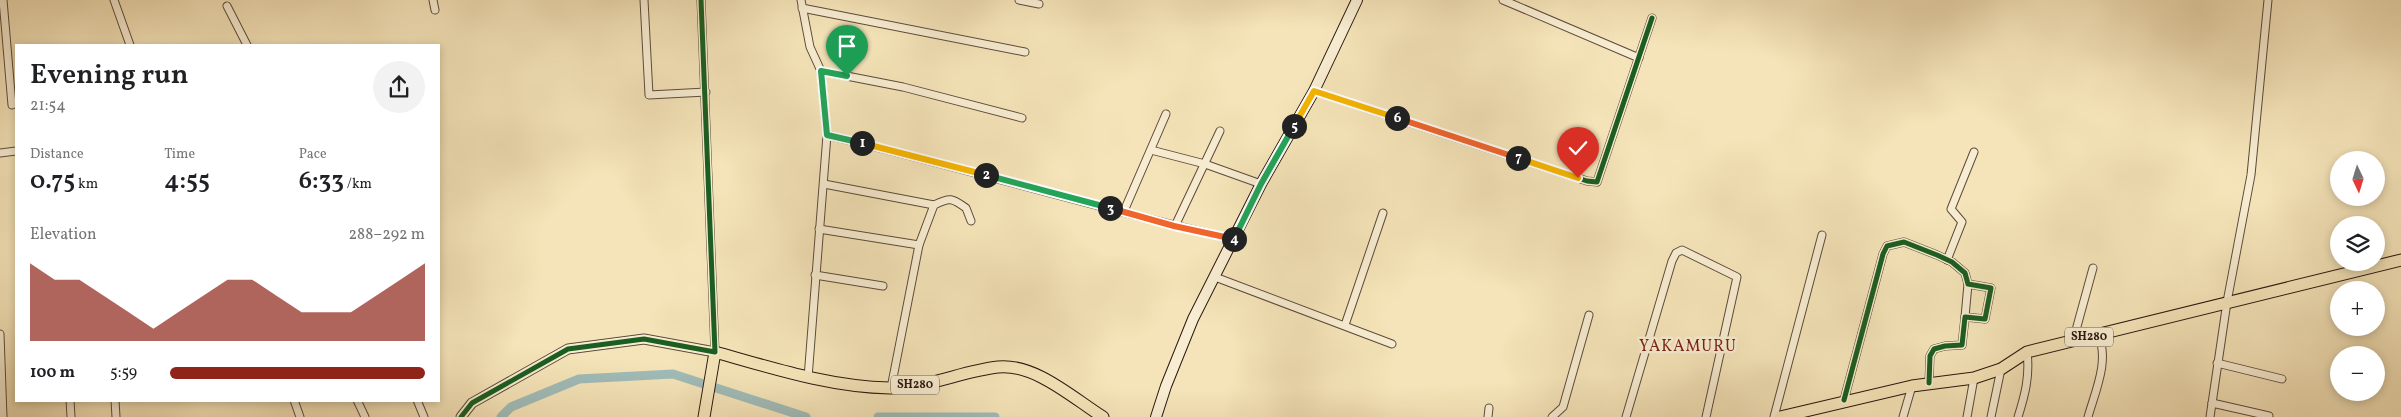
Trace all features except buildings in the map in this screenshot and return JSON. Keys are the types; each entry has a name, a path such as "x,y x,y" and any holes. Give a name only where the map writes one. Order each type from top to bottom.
{"main road":[{"path":"1156,417 1180,350 1215,277 1261,184 1314,91 1356,0"},
{"name":"SH280","path":"1780,417 1844,400 1912,386 1974,378 2001,368 2027,352 2401,260"},
{"path":"704,412 715,352"},
{"name":"SH280","path":"715,352 808,378 891,388 944,381 1000,366 1024,371 1047,380 1103,417"}],"street":[{"path":"3,0 12,105"},
{"path":"114,0 130,44"},
{"path":"433,0 435,10"},
{"path":"644,0 649,95 706,92"},
{"path":"461,417 472,403 568,349 644,339 715,352 701,0"},
{"path":"801,0 810,47 821,71 827,135 808,378"},
{"path":"1019,0 1039,4"},
{"path":"1503,0 1639,58"},
{"path":"2210,417 2227,302 2251,175 2265,1"},
{"path":"227,6 246,44"},
{"path":"802,8 1025,52"},
{"path":"1314,91 1587,181 1597,182 1652,18"},
{"path":"821,71 903,87 1022,118"},
{"path":"1124,211 1166,114"},
{"path":"1174,226 1220,131"},
{"path":"827,135 1124,211 1174,226 1234,239"},
{"path":"0,153 15,150"},
{"path":"1151,150 1205,164 1261,184"},
{"path":"1947,260 1962,222 1951,209 1974,152"},
{"path":"824,184 934,205 946,199 955,200 966,208 971,221"},
{"path":"891,388 919,245 934,205"},
{"path":"1345,325 1384,213"},
{"path":"819,229 919,245"},
{"path":"1774,417 1822,235"},
{"path":"1844,400 1878,268 1887,246 1904,242 1947,260 1965,273 1968,284 1962,346 1945,346 1934,349 1930,356 1929,383"},
{"path":"1626,417 1672,261 1676,253 1682,250 1737,277 1706,417"},
{"path":"2073,341 2093,268"},
{"path":"815,275 883,286"},
{"path":"1215,277 1392,344"},
{"path":"1964,317 1985,319 1991,288 1968,284"},
{"path":"1552,417 1563,407 1588,315"},
{"path":"0,334 3,417"},
{"path":"2088,417 2102,365 2103,346 2098,335"},
{"path":"2018,417 2027,386 2029,369 2027,352"},
{"path":"2217,363 2282,379"},
{"path":"1991,417 2001,368"},
{"path":"1967,417 1974,378"},
{"path":"1903,417 1912,386"},
{"path":"70,402 71,417"},
{"path":"115,402 116,417"},
{"path":"295,402 300,417"},
{"path":"358,402 365,417"},
{"path":"418,402 424,417"},
{"path":"2212,403 2269,416"},
{"path":"1488,417 1490,408"}],"waterway":[{"path":"501,417 511,407 579,379 673,374 806,417"},
{"path":"878,417 995,417"}],"cycle path":[{"path":"461,417 472,403 568,349 644,339 715,352 701,0"},
{"path":"1314,91 1587,181 1597,182 1652,18"},
{"path":"1844,400 1883,254 1887,246 1904,242 1952,262 1965,273 1968,284 1991,288 1985,319 1965,317 1962,345 1934,349 1930,356 1929,383"}],"district":[{"name":"YAKAMURU","path":"1688,347"}],"route":[{"path":"847,76 821,71 827,135 888,149 1174,226 1234,239 1261,184 1314,91 1578,178"}]}
